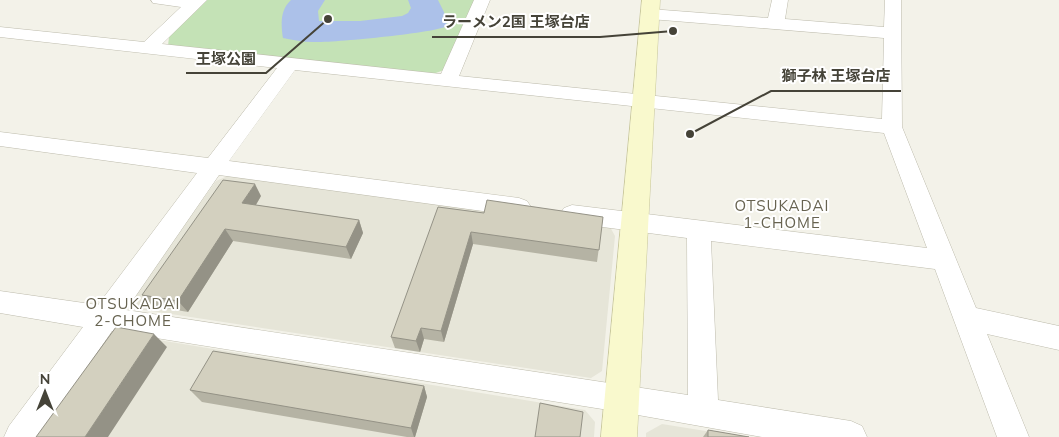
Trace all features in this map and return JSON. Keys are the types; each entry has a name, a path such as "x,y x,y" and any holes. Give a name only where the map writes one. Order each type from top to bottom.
{"street":[{"path":"159,0 197,2"},
{"path":"448,80 482,0"},
{"path":"776,24 780,0"},
{"path":"893,0 892,127 1013,437"},
{"path":"148,48 197,2"},
{"path":"619,437 651,7 776,24 893,33"},
{"path":"0,32 892,127"},
{"path":"20,437 213,167 290,64"},
{"path":"0,139 634,222 945,260"},
{"path":"699,230 703,412"},
{"path":"0,302 104,320 621,398 850,437"},
{"path":"967,318 1059,338"}],"shaded area":[{"path":"230,175 609,225 615,236 602,371 591,378 138,309 132,298 216,181"},
{"path":"122,334 585,410 595,422 594,437 38,437"},
{"path":"662,424 743,437 646,437 646,433"}],"green space":[{"path":"207,0 477,0 447,69 433,74 168,46 169,37"}],"water":[{"path":"291,0 325,0 318,11 319,21 360,21 402,16 408,13 411,8 408,0 438,0 444,12 447,26 424,32 360,39 323,42 294,40 283,38 282,28 283,13"}],"building":[{"path":"223,180 255,184 242,203 359,220 346,247 225,229 178,301 142,295"},
{"path":"487,200 603,217 599,250 471,232 441,331 421,328 416,341 391,337 438,207 484,213"},
{"path":"116,327 154,334 85,437 36,437"},
{"path":"213,351 424,386 411,428 190,390"},
{"path":"540,403 583,412 580,437 535,437"},
{"path":"708,430 749,437 708,437"}],"place":[{"name":"王塚公園","path":"328,19"},
{"name":"ラーメン2国 王塚台店","path":"673,31"},
{"name":"獅子林 王塚台店","path":"690,134"}],"district":[{"name":"OTSUKADAI 1-CHOME","path":"782,214"},
{"name":"OTSUKADAI 2-CHOME","path":"133,312"}]}
